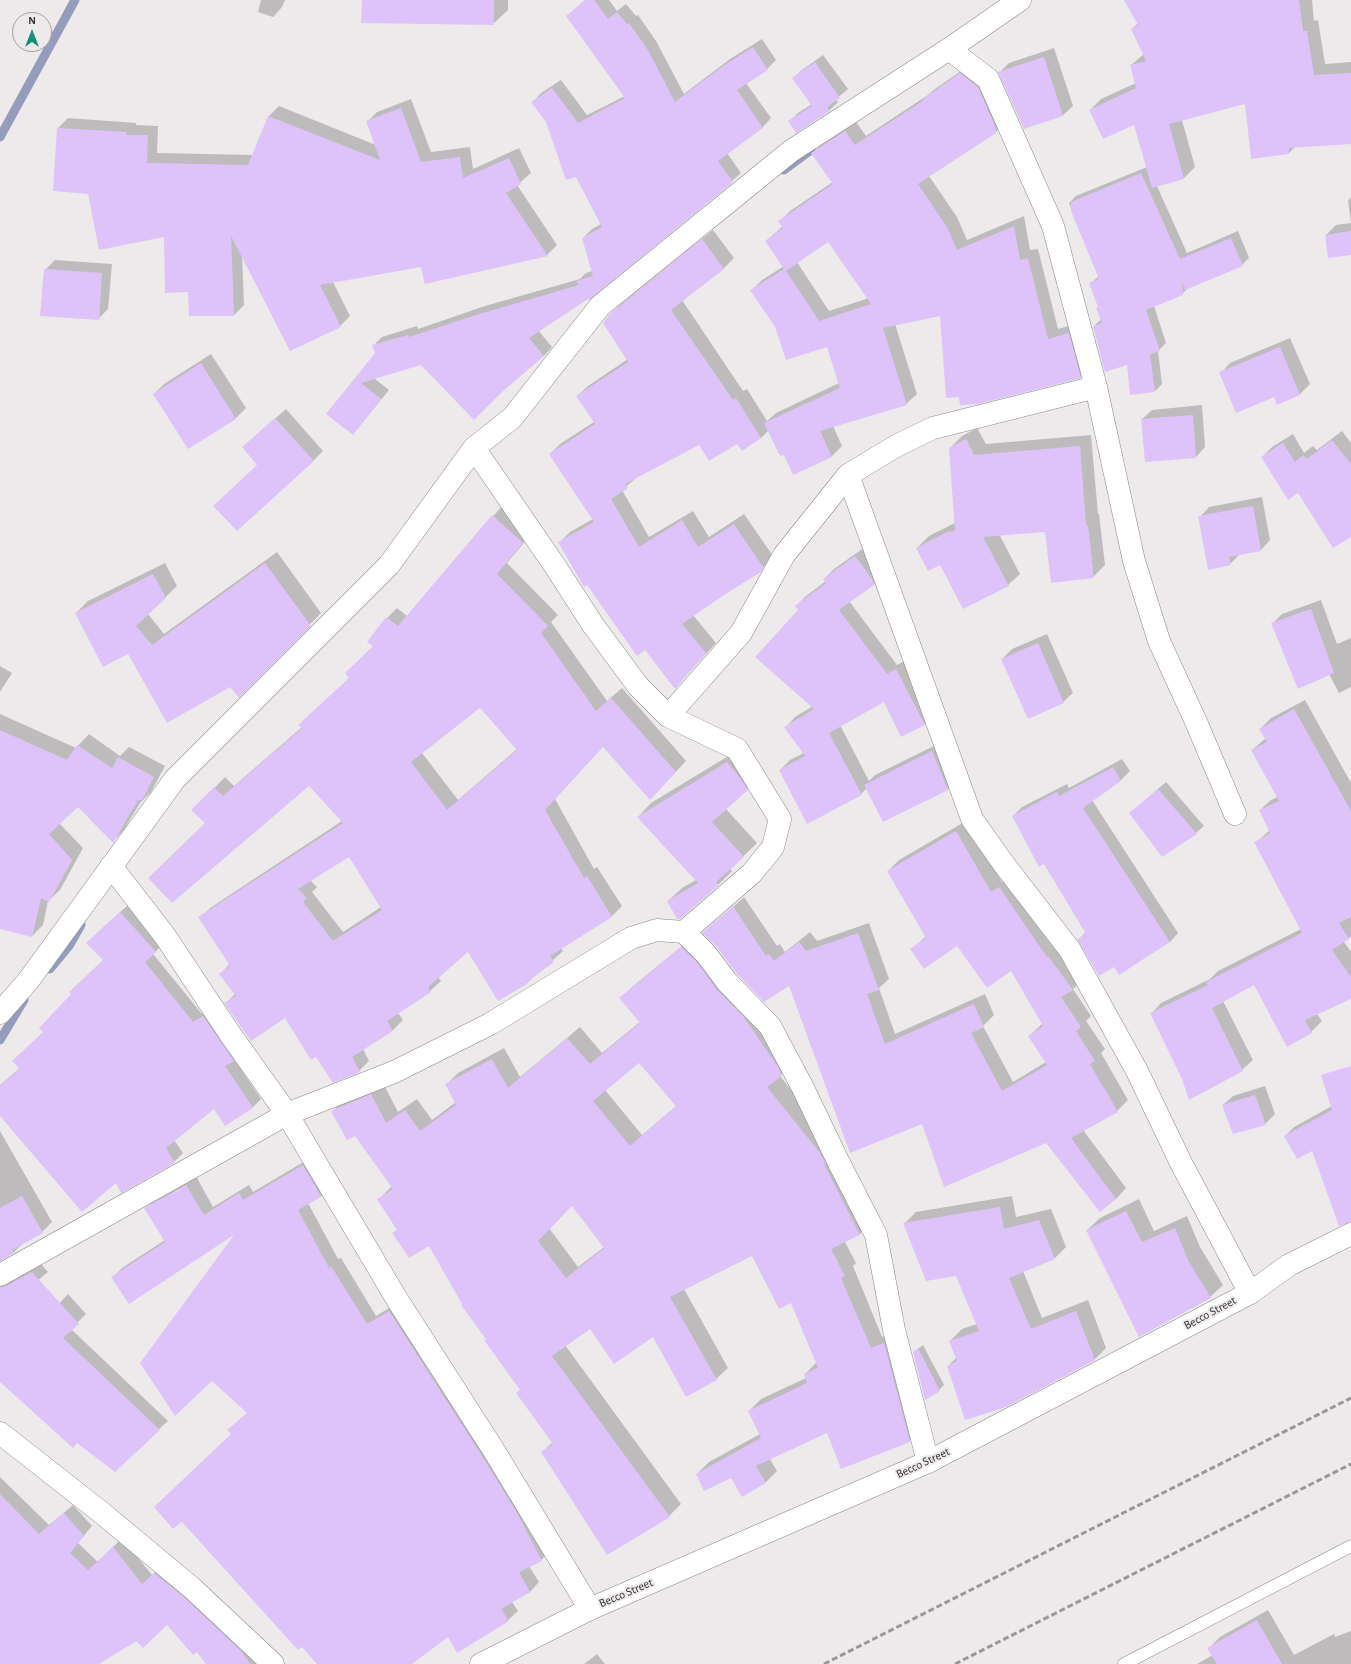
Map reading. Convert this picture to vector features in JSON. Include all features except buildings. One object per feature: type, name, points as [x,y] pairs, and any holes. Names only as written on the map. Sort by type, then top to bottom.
[{"type":"street","points":[[0,1012],[28,981],[175,779],[389,565],[474,448],[512,418],[600,306],[791,151],[949,49],[1020,0]]},
{"type":"street","points":[[949,49],[988,79],[1053,226],[1096,387],[1134,561],[1159,641],[1198,724],[1235,814]]},
{"type":"street","points":[[668,716],[741,633],[784,555],[848,475],[896,446],[933,428],[1096,387]]},
{"type":"street","points":[[474,448],[555,566],[592,625],[638,686],[668,716],[737,750],[780,819],[773,847],[752,873],[684,932]]},
{"type":"street","points":[[848,475],[972,819],[1003,863],[1070,950],[1137,1071],[1181,1163],[1250,1293]]},
{"type":"street","points":[[111,866],[165,936],[230,1034],[287,1114],[398,1301],[493,1449],[590,1609]]},
{"type":"street","points":[[0,1275],[287,1114],[394,1072],[490,1024],[631,938],[657,930],[684,932],[706,954],[727,982],[770,1026],[802,1086],[838,1162],[876,1234],[894,1330],[928,1462]]},
{"type":"street","name":"Becco Street","points":[[481,1664],[590,1609],[928,1462],[1250,1293],[1289,1265],[1351,1234]]},
{"type":"street","points":[[0,1432],[192,1588],[273,1664]]},
{"type":"lane","points":[[1124,1664],[1351,1546]]},
{"type":"waterway","points":[[0,137],[75,0]]},
{"type":"waterway","points":[[784,170],[811,150]]},
{"type":"waterway","points":[[50,969],[69,946],[81,925]]},
{"type":"waterway","points":[[0,1040],[24,1000]]},
{"type":"railway","points":[[824,1664],[1351,1398]]},
{"type":"railway","points":[[955,1664],[1351,1464]]}]
